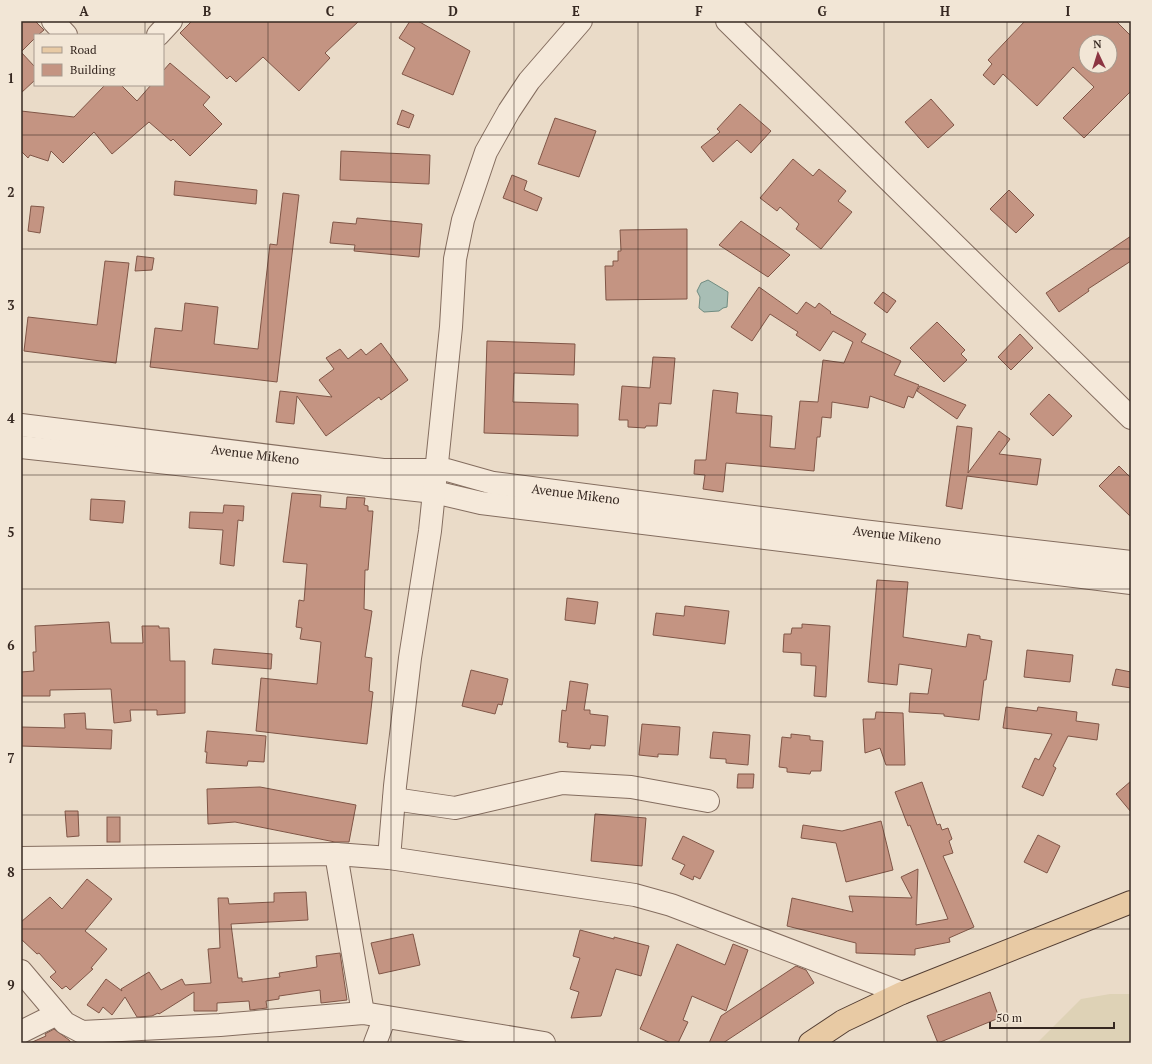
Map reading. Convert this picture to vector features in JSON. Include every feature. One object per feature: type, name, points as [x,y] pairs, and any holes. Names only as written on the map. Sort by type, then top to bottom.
[{"type":"main road","points":[[810,1043],[843,1021],[902,993],[1131,902]]},
{"type":"street","points":[[53,21],[65,34]]},
{"type":"street","points":[[159,34],[171,21]]},
{"type":"street","points":[[389,858],[410,658],[430,531],[435,470],[438,461],[450,335],[455,259],[462,220],[486,152],[509,111],[529,81],[581,21]]},
{"type":"street","points":[[727,21],[1131,418]]},
{"type":"street","name":"Avenue Mikeno","points":[[21,425],[383,470],[447,470],[501,484],[862,531],[1131,562]]},
{"type":"street","name":"Avenue Mikeno","points":[[21,447],[434,492],[481,503],[1131,583]]},
{"type":"street","points":[[394,799],[455,808],[562,783],[632,788],[708,801]]},
{"type":"street","points":[[336,854],[363,1013]]},
{"type":"street","points":[[21,858],[336,854],[389,858],[635,894],[671,905],[902,993]]},
{"type":"street","points":[[21,971],[65,1023],[89,1038],[222,1034],[363,1013],[544,1043]]},
{"type":"street","points":[[21,1032],[57,1014]]},
{"type":"street","points":[[375,1043],[385,1017]]},
{"type":"shaded area","points":[[708,280],[728,292],[727,307],[719,311],[704,312],[699,308],[700,297],[697,291],[701,283]]},
{"type":"shaded area","points":[[1110,994],[1131,994],[1131,1043],[1038,1042],[1081,999]]},
{"type":"building","points":[[21,21],[35,21],[44,30],[39,34],[34,34],[34,39],[21,52]]},
{"type":"building","points":[[192,21],[359,21],[325,53],[330,58],[299,91],[263,57],[236,82],[230,76],[227,79],[180,33]]},
{"type":"building","points":[[410,21],[418,21],[470,51],[453,95],[402,74],[415,48],[399,38]]},
{"type":"building","points":[[1025,21],[1116,21],[1131,36],[1131,91],[1084,138],[1063,118],[1094,87],[1080,74],[1118,74],[1118,34],[1078,34],[1078,72],[1073,67],[1037,106],[1003,74],[994,85],[983,75],[992,64],[988,60]]},
{"type":"building","points":[[21,52],[34,66],[34,81],[21,93]]},
{"type":"building","points":[[170,63],[210,97],[203,105],[222,124],[190,156],[173,139],[171,141],[149,122],[112,154],[94,132],[63,163],[51,151],[48,161],[30,155],[28,158],[21,151],[21,111],[74,117],[104,86],[122,86],[137,101],[150,86],[164,86],[164,70]]},
{"type":"building","points":[[931,99],[954,125],[928,148],[905,122]]},
{"type":"building","points":[[740,104],[771,131],[751,153],[737,140],[713,162],[701,147],[720,132],[717,129]]},
{"type":"building","points":[[402,110],[414,115],[409,128],[397,124]]},
{"type":"building","points":[[555,118],[596,131],[579,177],[538,164]]},
{"type":"building","points":[[341,151],[430,155],[429,184],[340,180]]},
{"type":"building","points":[[793,159],[813,176],[819,169],[846,191],[838,201],[852,212],[821,249],[796,229],[799,224],[780,207],[777,211],[760,198]]},
{"type":"building","points":[[512,175],[527,181],[524,190],[542,198],[537,211],[503,198]]},
{"type":"building","points":[[175,181],[257,190],[256,204],[174,195]]},
{"type":"building","points":[[1009,190],[1034,215],[1016,233],[990,209]]},
{"type":"building","points":[[283,193],[299,195],[277,382],[150,367],[155,328],[182,331],[185,303],[218,307],[214,344],[258,349],[270,244],[277,245]]},
{"type":"building","points":[[31,206],[44,207],[40,233],[28,231]]},
{"type":"building","points":[[357,218],[422,224],[419,257],[354,251],[355,245],[330,243],[333,222],[356,224]]},
{"type":"building","points":[[741,221],[790,255],[768,277],[719,245]]},
{"type":"building","points":[[687,229],[687,299],[606,300],[605,266],[613,266],[613,261],[618,261],[618,251],[621,251],[620,230]]},
{"type":"building","points":[[1131,236],[1131,261],[1088,289],[1089,291],[1059,312],[1046,293]]},
{"type":"building","points":[[137,256],[154,258],[152,270],[135,271]]},
{"type":"building","points":[[105,261],[129,263],[116,363],[24,351],[28,317],[97,325]]},
{"type":"building","points":[[759,287],[797,314],[806,302],[815,308],[819,303],[831,312],[830,313],[866,334],[861,342],[901,361],[894,375],[919,385],[913,398],[908,396],[904,408],[870,396],[868,408],[832,402],[831,418],[822,417],[820,437],[817,437],[814,471],[726,463],[723,492],[703,489],[705,475],[694,474],[695,460],[706,460],[713,390],[738,393],[736,413],[772,416],[770,447],[795,449],[800,401],[818,402],[823,360],[844,363],[853,342],[833,331],[820,351],[796,335],[798,332],[770,314],[752,341],[731,327]]},
{"type":"building","points":[[883,292],[896,301],[887,313],[874,303]]},
{"type":"building","points":[[937,322],[965,350],[961,354],[967,360],[944,382],[910,348]]},
{"type":"building","points":[[1020,334],[1033,348],[1011,370],[998,357]]},
{"type":"building","points":[[487,341],[575,344],[574,375],[514,373],[513,402],[578,404],[578,436],[484,433]]},
{"type":"building","points":[[381,343],[408,380],[381,400],[379,397],[326,436],[297,396],[294,424],[276,422],[280,391],[332,397],[319,380],[334,369],[326,358],[340,349],[348,359],[361,349],[366,355]]},
{"type":"building","points":[[653,357],[675,358],[671,404],[659,403],[657,426],[646,426],[645,428],[628,427],[628,420],[619,420],[622,386],[650,388]]},
{"type":"building","points":[[920,386],[966,405],[957,419],[917,391]]},
{"type":"building","points":[[1049,394],[1072,416],[1053,436],[1030,414]]},
{"type":"building","points":[[957,426],[972,428],[968,473],[999,431],[1010,439],[999,454],[1041,459],[1037,485],[967,476],[962,509],[946,506]]},
{"type":"building","points":[[1119,466],[1131,478],[1131,517],[1099,486]]},
{"type":"building","points":[[292,493],[321,495],[320,507],[346,509],[347,497],[365,498],[364,505],[368,506],[368,511],[373,511],[368,570],[365,570],[364,609],[372,611],[365,657],[372,658],[369,691],[373,692],[367,744],[256,731],[261,678],[317,684],[321,642],[300,639],[302,628],[296,627],[299,600],[304,601],[307,564],[283,562]]},
{"type":"building","points":[[91,499],[125,501],[123,523],[90,520]]},
{"type":"building","points":[[224,505],[244,506],[243,521],[238,520],[234,566],[220,564],[223,530],[189,528],[190,512],[223,513]]},
{"type":"building","points":[[877,580],[908,582],[903,637],[966,647],[968,634],[980,636],[980,639],[992,641],[986,680],[984,680],[979,720],[944,716],[944,714],[909,712],[910,693],[928,694],[932,669],[899,664],[897,685],[868,682]]},
{"type":"building","points":[[567,598],[598,602],[595,624],[565,620]]},
{"type":"building","points":[[685,606],[729,611],[725,644],[653,635],[656,613],[684,616]]},
{"type":"building","points":[[109,622],[111,643],[143,643],[142,626],[159,626],[159,628],[169,628],[170,661],[185,661],[185,713],[157,715],[157,710],[130,710],[131,721],[114,723],[111,689],[50,690],[50,696],[21,696],[21,672],[34,671],[33,652],[36,652],[35,626]]},
{"type":"building","points":[[802,624],[830,626],[826,697],[814,696],[816,666],[801,665],[801,653],[783,652],[784,634],[791,634],[792,628],[802,628]]},
{"type":"building","points":[[214,649],[272,654],[271,669],[212,664]]},
{"type":"building","points":[[1027,650],[1073,655],[1070,682],[1024,677]]},
{"type":"building","points":[[1116,669],[1131,672],[1131,688],[1112,685]]},
{"type":"building","points":[[471,670],[508,679],[502,705],[498,704],[495,714],[462,706]]},
{"type":"building","points":[[570,681],[588,684],[584,710],[590,710],[590,714],[608,716],[605,746],[591,745],[590,749],[567,747],[568,743],[559,742],[562,710],[566,711]]},
{"type":"building","points":[[1006,707],[1037,711],[1038,707],[1077,712],[1076,721],[1099,724],[1097,740],[1068,736],[1053,766],[1056,768],[1043,796],[1022,787],[1035,758],[1039,760],[1052,734],[1003,728]]},
{"type":"building","points":[[876,712],[903,713],[905,765],[886,765],[880,748],[865,753],[863,719],[875,719]]},
{"type":"building","points":[[85,713],[86,729],[112,730],[111,749],[21,746],[21,727],[65,728],[64,714]]},
{"type":"building","points":[[642,724],[680,727],[678,755],[658,754],[658,757],[639,755]]},
{"type":"building","points":[[207,731],[266,736],[264,762],[248,761],[247,766],[206,763],[207,752],[205,752]]},
{"type":"building","points":[[713,732],[750,735],[748,765],[726,763],[726,759],[710,758]]},
{"type":"building","points":[[791,734],[810,736],[810,740],[823,741],[821,771],[811,771],[810,774],[787,772],[787,768],[779,767],[782,737],[791,738]]},
{"type":"building","points":[[738,774],[754,774],[753,788],[737,788]]},
{"type":"building","points":[[1131,781],[1131,812],[1116,794]]},
{"type":"building","points":[[922,782],[937,825],[940,824],[942,830],[948,828],[952,839],[949,841],[953,853],[943,856],[974,927],[949,938],[950,942],[915,949],[915,955],[856,953],[856,943],[787,926],[792,898],[853,912],[849,896],[912,898],[901,877],[918,869],[916,925],[948,919],[895,792]]},
{"type":"building","points":[[260,787],[356,805],[349,842],[335,842],[235,822],[208,824],[207,789]]},
{"type":"building","points":[[65,811],[78,811],[79,836],[67,837]]},
{"type":"building","points":[[595,814],[646,818],[642,866],[591,861]]},
{"type":"building","points":[[107,817],[120,817],[120,842],[107,842]]},
{"type":"building","points":[[881,821],[893,870],[846,882],[836,843],[801,838],[803,825],[842,831]]},
{"type":"building","points":[[1038,835],[1060,846],[1047,873],[1024,862]]},
{"type":"building","points":[[683,836],[714,851],[700,879],[694,876],[693,880],[680,874],[685,865],[672,859]]},
{"type":"building","points":[[87,879],[112,899],[85,931],[107,949],[91,968],[93,969],[70,990],[66,986],[62,989],[50,977],[56,972],[39,953],[37,954],[21,939],[21,922],[50,897],[62,909]]},
{"type":"building","points":[[306,892],[308,920],[231,924],[238,978],[242,978],[242,982],[280,977],[279,973],[317,967],[316,956],[340,953],[347,1000],[321,1003],[320,990],[279,996],[279,999],[266,1001],[267,1008],[250,1010],[249,1001],[217,1003],[217,1011],[194,1011],[194,992],[159,1014],[137,1017],[125,997],[112,1015],[103,1007],[99,1013],[87,1005],[106,979],[122,991],[121,989],[149,972],[161,990],[182,979],[185,985],[211,983],[208,949],[220,948],[218,898],[228,898],[229,904],[274,902],[274,893]]},
{"type":"building","points":[[580,930],[649,946],[641,976],[616,969],[601,1016],[571,1018],[579,992],[570,989],[580,958],[573,956]]},
{"type":"building","points":[[413,934],[420,965],[379,974],[371,943]]},
{"type":"building","points":[[677,944],[725,965],[733,944],[748,950],[726,1011],[692,996],[683,1020],[688,1022],[678,1043],[671,1043],[640,1029]]},
{"type":"building","points":[[796,966],[806,970],[814,983],[723,1043],[709,1043],[721,1016]]},
{"type":"building","points":[[990,992],[999,1018],[938,1043],[927,1016]]},
{"type":"building","points":[[54,1029],[71,1043],[30,1043],[46,1036],[45,1034]]}]
